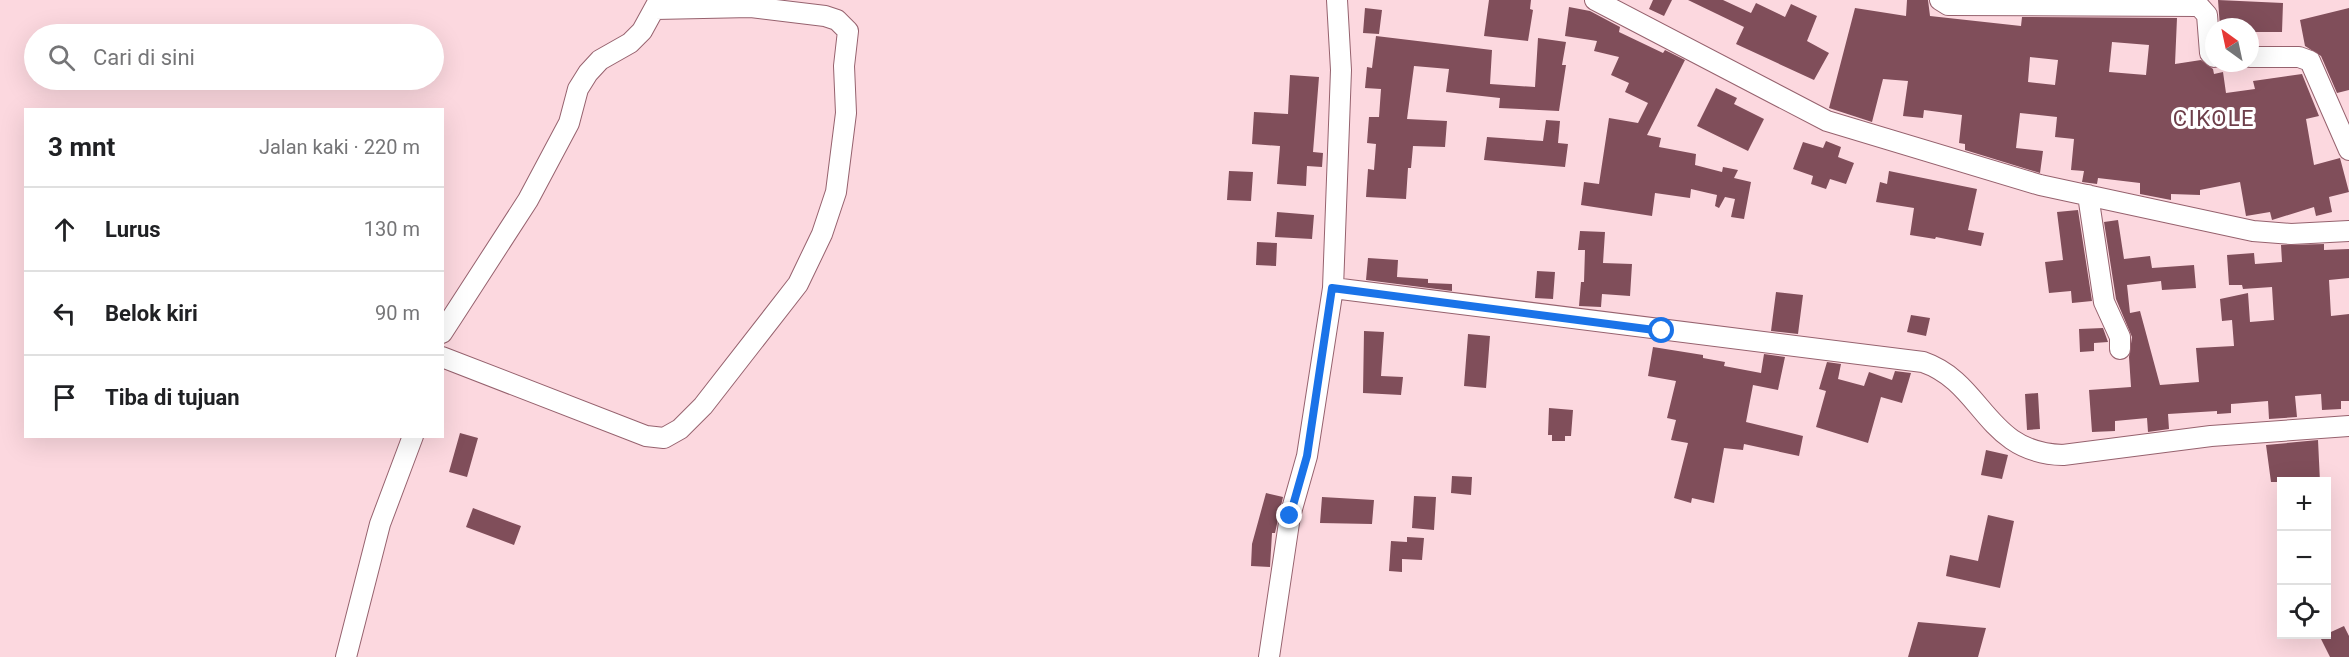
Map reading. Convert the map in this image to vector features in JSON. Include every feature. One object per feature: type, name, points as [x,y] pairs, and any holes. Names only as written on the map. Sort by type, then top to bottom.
[{"type":"street","points":[[1269,657],[1290,516],[1307,456],[1332,288],[1341,80],[1337,0]]},
{"type":"street","points":[[1595,0],[1827,121],[2040,185],[2253,231],[2291,234],[2349,231]]},
{"type":"street","points":[[1940,0],[1948,5],[2199,6],[2207,18]]},
{"type":"street","points":[[444,330],[528,200],[569,123],[578,89],[588,73],[600,60],[630,43],[642,31],[657,4],[751,7],[825,16],[837,20],[848,31],[844,66],[846,113],[836,192],[822,234],[798,284],[703,406],[680,429],[664,438],[646,436],[444,358]]},
{"type":"street","points":[[2259,57],[2299,57],[2310,61],[2349,150]]},
{"type":"street","points":[[2088,195],[2104,303],[2120,337],[2120,350]]},
{"type":"street","points":[[1332,288],[1923,362],[1939,368],[1955,379],[1993,423],[2012,440],[2029,451],[2043,454],[2063,455],[2211,436],[2349,426]]},
{"type":"street","points":[[346,657],[380,524],[412,438]]},
{"type":"building","points":[[1489,0],[1531,0],[1530,9],[1533,10],[1528,41],[1484,36]]},
{"type":"building","points":[[1653,0],[1672,0],[1664,16],[1649,9]]},
{"type":"building","points":[[1688,0],[1723,0],[1751,13],[1756,3],[1785,17],[1791,4],[1817,16],[1807,41],[1829,53],[1814,80],[1736,44],[1744,27]]},
{"type":"building","points":[[1907,0],[1928,0],[1930,16],[2021,26],[2022,17],[2177,18],[2175,64],[2201,60],[2205,63],[2205,72],[2214,72],[2214,74],[2223,72],[2226,93],[2255,89],[2253,81],[2302,74],[2319,116],[2306,119],[2314,165],[2340,158],[2349,192],[2329,197],[2332,212],[2316,216],[2314,207],[2272,220],[2270,212],[2246,216],[2240,182],[2200,190],[2200,195],[2171,194],[2171,200],[2140,194],[2140,183],[2098,178],[2097,184],[2082,182],[2084,171],[2071,170],[2074,139],[2055,137],[2057,117],[2020,113],[2016,148],[2043,151],[2040,173],[1965,150],[1965,144],[1959,143],[1962,115],[1924,110],[1923,118],[1903,116],[1908,81],[1883,79],[1872,122],[1829,108],[1855,8],[1906,16]],"holes":[[[2112,42],[2149,45],[2146,75],[2109,72]],[[2030,57],[2058,60],[2055,85],[2028,82]]]},
{"type":"building","points":[[2218,0],[2283,3],[2282,32],[2259,32],[2259,18],[2219,18]]},
{"type":"building","points":[[1569,7],[1590,11],[1620,27],[1619,32],[1663,53],[1665,50],[1685,60],[1647,135],[1661,138],[1659,147],[1696,154],[1695,165],[1722,172],[1723,167],[1738,170],[1734,178],[1751,182],[1744,219],[1731,217],[1735,199],[1725,197],[1719,208],[1715,206],[1717,195],[1691,189],[1690,198],[1655,193],[1652,216],[1581,205],[1584,182],[1599,184],[1609,118],[1638,123],[1648,103],[1625,92],[1629,83],[1611,75],[1619,57],[1594,51],[1597,41],[1565,36]]},
{"type":"building","points":[[1365,8],[1382,10],[1379,34],[1363,33]]},
{"type":"building","points":[[2349,8],[2349,90],[2337,93],[2321,56],[2305,46],[2300,20]]},
{"type":"building","points":[[1376,36],[1492,50],[1490,84],[1535,87],[1538,38],[1566,42],[1562,65],[1566,65],[1559,111],[1499,108],[1500,98],[1446,92],[1449,69],[1414,66],[1407,119],[1447,121],[1445,147],[1413,146],[1411,168],[1408,168],[1406,199],[1366,197],[1368,169],[1374,170],[1376,144],[1367,143],[1369,117],[1379,117],[1381,89],[1365,88],[1367,67],[1372,68]]},
{"type":"building","points":[[1290,75],[1319,77],[1313,152],[1323,153],[1322,167],[1307,166],[1306,186],[1277,184],[1280,146],[1252,144],[1254,112],[1288,114]]},
{"type":"building","points":[[1716,88],[1737,98],[1734,104],[1764,119],[1748,151],[1697,126]]},
{"type":"building","points":[[1546,120],[1560,121],[1558,143],[1568,144],[1565,167],[1484,160],[1487,137],[1543,141]]},
{"type":"building","points":[[1826,141],[1841,147],[1838,157],[1854,163],[1846,184],[1830,179],[1826,189],[1811,184],[1813,176],[1793,169],[1803,142],[1823,148]]},
{"type":"building","points":[[1229,171],[1253,172],[1251,201],[1227,200]]},
{"type":"building","points":[[1889,171],[1977,189],[1968,230],[1984,233],[1981,246],[1936,237],[1935,239],[1910,235],[1914,208],[1876,202],[1880,182],[1887,184]]},
{"type":"building","points":[[2078,210],[2092,301],[2072,303],[2071,291],[2049,293],[2045,262],[2063,260],[2057,212]]},
{"type":"building","points":[[1277,212],[1314,215],[1312,239],[1275,237]]},
{"type":"building","points":[[2118,220],[2124,259],[2150,256],[2152,268],[2194,265],[2196,288],[2162,290],[2161,281],[2127,285],[2130,313],[2140,311],[2160,385],[2199,382],[2196,348],[2234,346],[2232,320],[2222,321],[2220,299],[2248,293],[2250,322],[2274,320],[2272,287],[2243,289],[2242,285],[2229,285],[2227,255],[2254,253],[2255,264],[2282,262],[2281,245],[2324,244],[2324,250],[2349,249],[2349,278],[2329,280],[2331,316],[2349,314],[2349,401],[2341,401],[2341,409],[2322,410],[2321,394],[2295,396],[2297,417],[2269,419],[2268,401],[2231,404],[2231,413],[2217,414],[2217,411],[2168,414],[2169,429],[2148,432],[2147,418],[2115,421],[2115,431],[2092,432],[2089,390],[2131,387],[2129,357],[2132,337],[2116,299],[2104,222]]},
{"type":"building","points":[[1580,231],[1605,232],[1603,263],[1632,264],[1630,296],[1602,294],[1601,307],[1579,306],[1581,282],[1584,282],[1585,250],[1578,250]]},
{"type":"building","points":[[1257,242],[1277,243],[1276,266],[1256,265]]},
{"type":"building","points":[[1368,258],[1398,260],[1397,277],[1428,279],[1428,283],[1452,284],[1452,291],[1366,280]]},
{"type":"building","points":[[1537,271],[1555,272],[1553,299],[1535,298]]},
{"type":"building","points":[[1776,292],[1803,295],[1798,334],[1771,331]]},
{"type":"building","points":[[1911,315],[1930,318],[1926,336],[1907,332]]},
{"type":"building","points":[[2103,328],[2108,342],[2094,343],[2094,351],[2080,352],[2079,329]]},
{"type":"building","points":[[1364,331],[1384,332],[1381,376],[1403,377],[1401,395],[1363,393]]},
{"type":"building","points":[[1468,334],[1490,336],[1486,388],[1464,386]]},
{"type":"building","points":[[1653,347],[1703,355],[1703,358],[1725,362],[1724,366],[1761,373],[1764,354],[1785,357],[1778,390],[1753,385],[1746,422],[1803,436],[1799,456],[1744,444],[1743,450],[1724,448],[1714,503],[1692,498],[1691,503],[1674,498],[1688,443],[1671,440],[1676,420],[1667,418],[1676,381],[1648,376]]},
{"type":"building","points":[[1827,362],[1841,364],[1838,379],[1864,386],[1869,372],[1892,380],[1895,371],[1911,373],[1902,403],[1881,397],[1868,443],[1816,427],[1826,391],[1819,389]]},
{"type":"building","points":[[2038,393],[2040,429],[2027,430],[2025,394]]},
{"type":"building","points":[[1549,408],[1573,410],[1571,436],[1565,436],[1565,441],[1552,441],[1552,435],[1548,435]]},
{"type":"building","points":[[460,433],[478,438],[467,477],[449,472]]},
{"type":"building","points":[[2318,440],[2320,477],[2277,477],[2277,482],[2271,482],[2266,445]]},
{"type":"building","points":[[1986,450],[2008,455],[2002,479],[1981,475]]},
{"type":"building","points":[[1452,476],[1472,477],[1471,495],[1451,493]]},
{"type":"building","points":[[1266,493],[1283,497],[1275,533],[1272,533],[1270,567],[1251,566],[1252,544]]},
{"type":"building","points":[[1414,496],[1436,497],[1434,530],[1412,528]]},
{"type":"building","points":[[1322,497],[1374,500],[1372,524],[1320,523]]},
{"type":"building","points":[[473,508],[521,526],[514,545],[466,527]]},
{"type":"building","points":[[1988,515],[2014,521],[2000,588],[1946,576],[1950,555],[1978,561]]},
{"type":"building","points":[[1407,537],[1424,538],[1422,560],[1402,559],[1402,572],[1389,571],[1391,541],[1407,542]]},
{"type":"building","points":[[1918,622],[1986,628],[1978,657],[1908,657]]},
{"type":"building","points":[[2344,626],[2349,636],[2349,657],[2330,657],[2321,639],[2331,639],[2331,632]]},
{"type":"district","name":"CIKOLE","points":[[2214,118]]},
{"type":"route","points":[[1290,516],[1307,456],[1332,288],[1662,331]]}]
